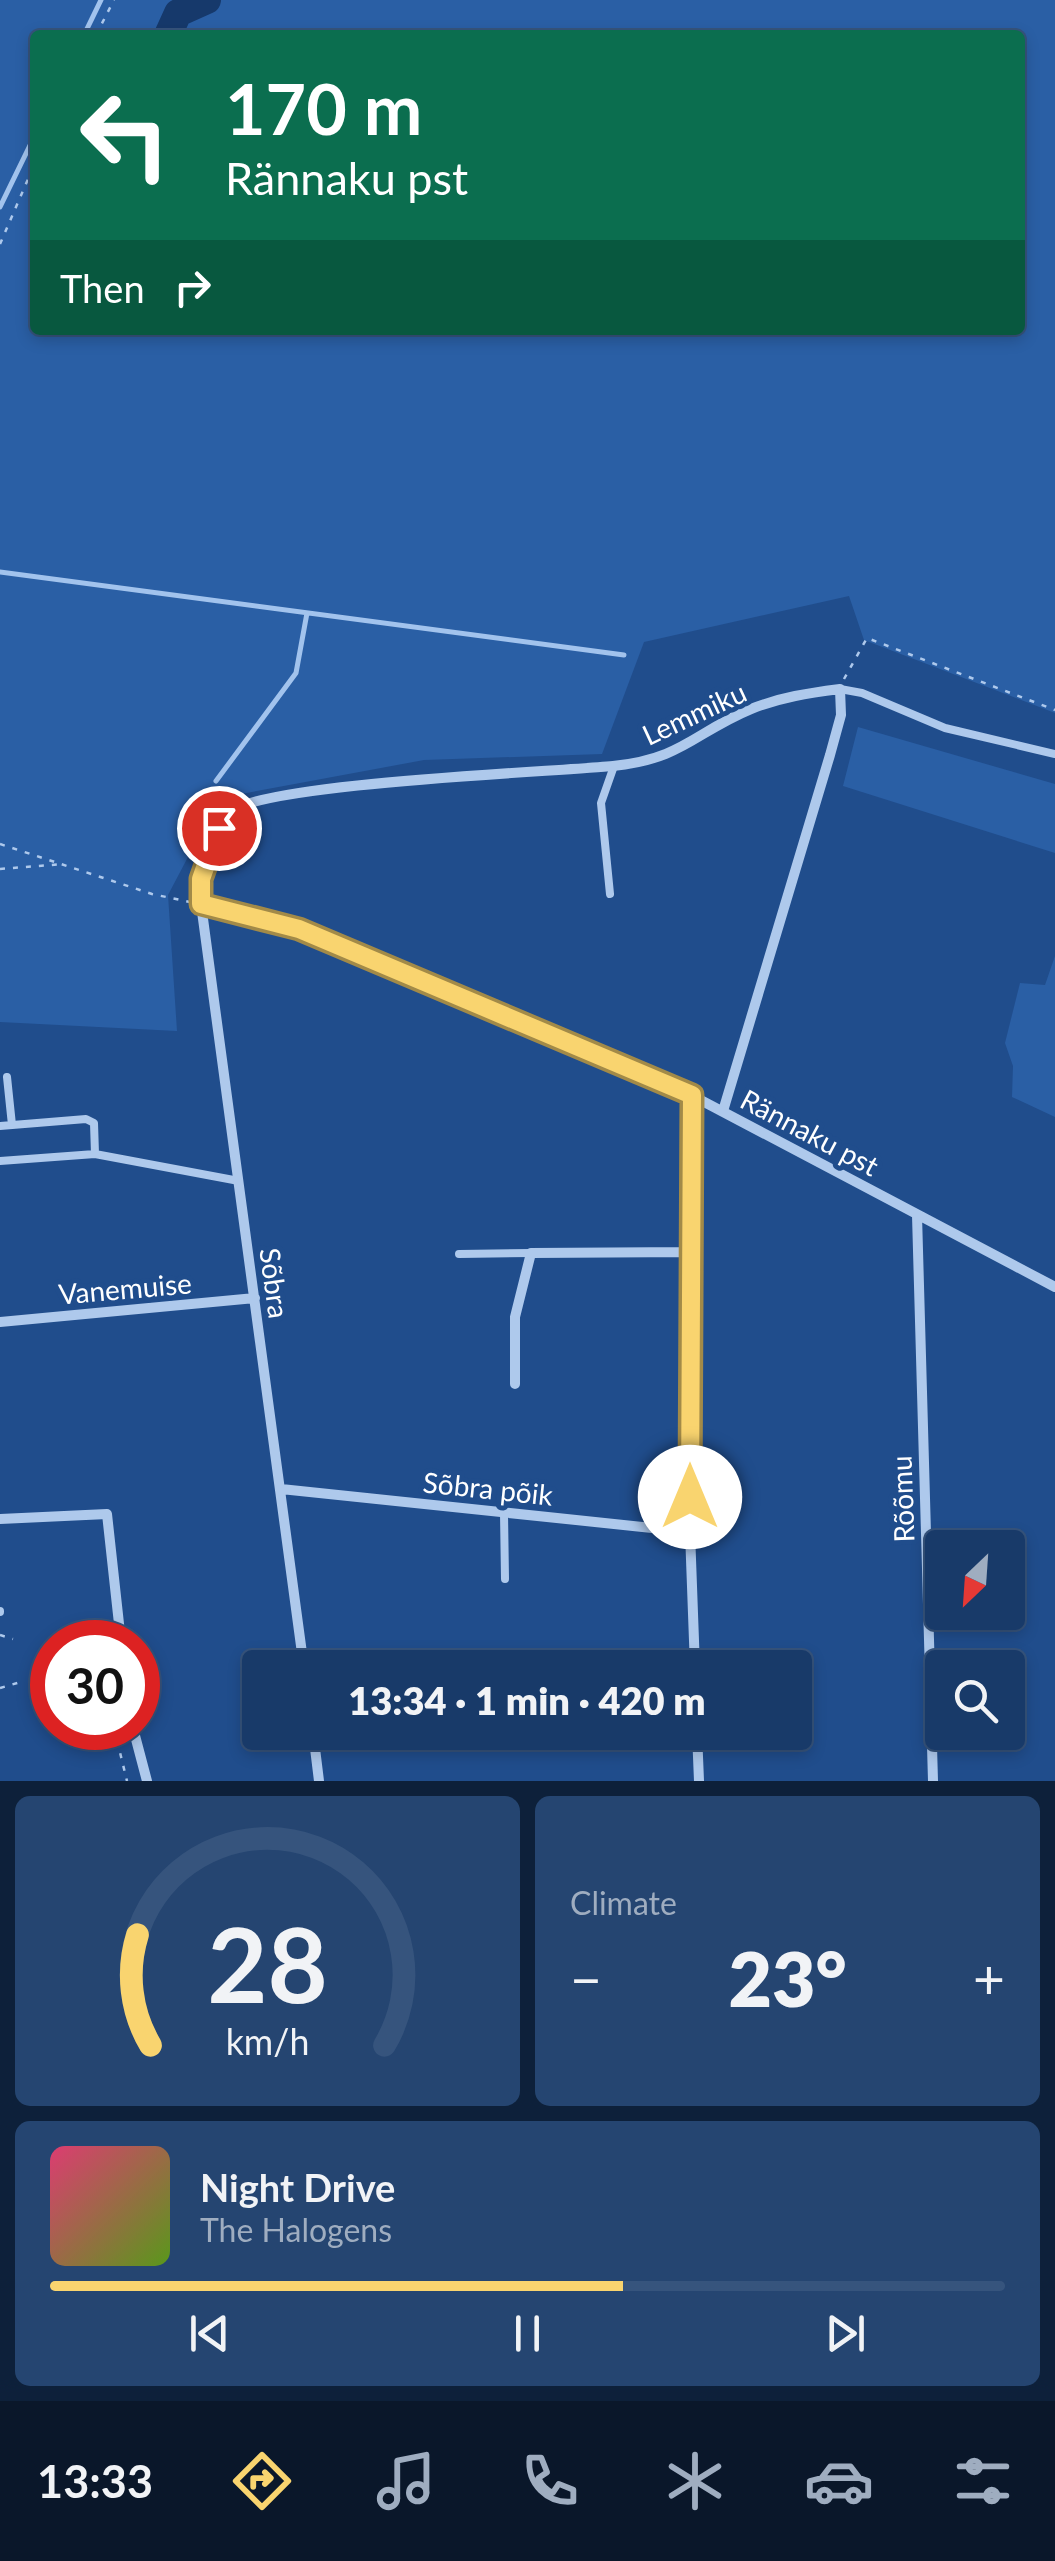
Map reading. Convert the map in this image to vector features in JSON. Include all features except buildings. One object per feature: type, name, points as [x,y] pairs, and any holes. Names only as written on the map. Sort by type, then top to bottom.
[{"type":"street","name":"Lemmiku","points":[[201,904],[201,879],[219,828],[231,811],[258,801],[415,780],[658,760],[748,710],[778,700],[840,690]]},
{"type":"street","points":[[723,1110],[830,756],[841,715],[840,690]]},
{"type":"street","name":"Rännaku pst","points":[[201,904],[299,929],[692,1095],[1055,1287]]},
{"type":"street","name":"Sõbra","points":[[201,904],[302,1650]]},
{"type":"street","points":[[692,1095],[690,1532],[694,1650]]},
{"type":"street","name":"Rõõmu","points":[[917,1215],[932,1781]]},
{"type":"street","points":[[515,1384],[515,1317],[532,1253],[691,1252]]},
{"type":"street","name":"Vanemuise","points":[[0,1322],[255,1298]]},
{"type":"street","name":"Sõbra põik","points":[[281,1489],[690,1532]]},
{"type":"street","points":[[0,1519],[70,1512],[107,1514],[119,1620]]},
{"type":"street","points":[[138,1750],[146,1781]]},
{"type":"street","points":[[315,1750],[319,1781]]},
{"type":"street","points":[[698,1750],[699,1781]]},
{"type":"lane","points":[[840,690],[862,693],[945,728],[1055,754]]},
{"type":"lane","points":[[610,894],[600,802],[614,766]]},
{"type":"lane","points":[[7,1077],[12,1125]]},
{"type":"lane","points":[[0,1126],[91,1120],[94,1154]]},
{"type":"lane","points":[[0,1160],[94,1154],[238,1181]]},
{"type":"lane","points":[[459,1254],[532,1253]]},
{"type":"lane","points":[[88,1314],[89,1328]]},
{"type":"lane","points":[[504,1512],[505,1579]]},
{"type":"path","points":[[99,30],[114,0]]},
{"type":"path","points":[[0,244],[30,175]]},
{"type":"path","points":[[840,690],[850,661],[867,638],[1055,710]]},
{"type":"path","points":[[0,844],[152,894],[201,904]]},
{"type":"path","points":[[0,869],[64,864]]},
{"type":"path","points":[[0,1636],[13,1639]]},
{"type":"path","points":[[0,1688],[24,1681]]},
{"type":"path","points":[[119,1750],[127,1781]]},
{"type":"shaded area","points":[[0,0],[1055,0],[1055,713],[864,640],[849,596],[644,642],[602,754],[424,760],[219,798],[168,895],[177,1031],[0,1022]]},
{"type":"shaded area","points":[[858,727],[1055,784],[1055,853],[843,786]]},
{"type":"shaded area","points":[[1055,956],[1055,1117],[1012,1097],[1013,1066],[1005,1043],[1020,983],[1045,985]]},
{"type":"waterway","points":[[86,30],[101,0]]},
{"type":"waterway","points":[[170,30],[178,13],[207,0]]},
{"type":"waterway","points":[[0,207],[30,145]]},
{"type":"waterway","points":[[0,572],[624,655]]},
{"type":"waterway","points":[[216,781],[296,673],[307,613]]},
{"type":"route","points":[[219,828],[208,848],[201,879],[201,904],[299,929],[692,1095],[690,1497]]}]
